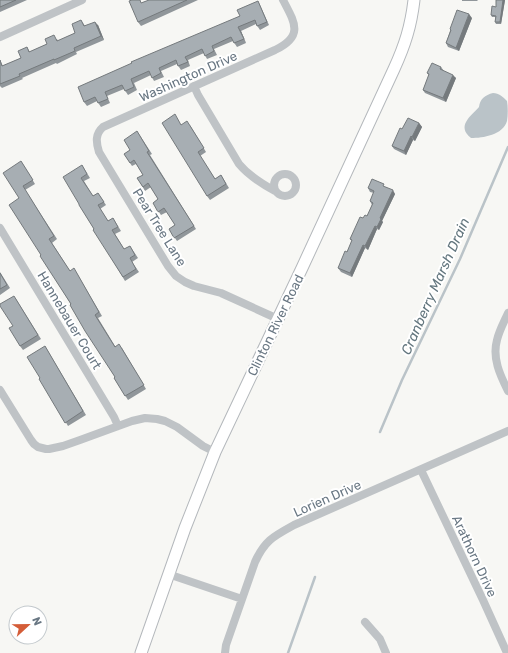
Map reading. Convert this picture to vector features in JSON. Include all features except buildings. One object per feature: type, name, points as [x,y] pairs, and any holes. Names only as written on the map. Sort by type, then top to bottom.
[{"type":"street","points":[[0,37],[82,0]]},
{"type":"street","name":"Washington Drive","points":[[97,135],[104,127],[283,46],[290,40],[294,30],[294,24],[283,0]]},
{"type":"street","name":"Clinton River Road","points":[[141,653],[196,497],[215,452],[404,46],[413,12],[414,0]]},
{"type":"street","points":[[194,86],[239,164],[246,172],[258,181],[275,191],[281,196],[292,193],[296,186],[295,179],[289,174],[282,174],[270,180],[258,181]]},
{"type":"street","name":"Pear Tree Lane","points":[[97,135],[97,146],[99,152],[168,266],[176,276],[194,286],[220,293],[278,319]]},
{"type":"street","points":[[275,191],[274,184],[276,177]]},
{"type":"street","name":"Hannebauer Court","points":[[0,228],[118,426]]},
{"type":"street","points":[[508,313],[497,340],[495,351],[498,369],[508,391]]},
{"type":"street","points":[[0,390],[31,440],[34,444],[42,448],[46,449],[63,446],[132,421],[145,418],[165,421],[203,446],[215,452]]},
{"type":"street","name":"Lorien Drive","points":[[225,653],[226,645],[255,562],[266,543],[276,535],[294,525],[508,431]]},
{"type":"street","name":"Arathorn Drive","points":[[421,470],[507,653]]},
{"type":"street","points":[[168,574],[242,599]]},
{"type":"street","points":[[365,622],[380,639],[386,653]]},
{"type":"shaded area","points":[[493,93],[499,94],[507,101],[508,116],[505,126],[497,133],[492,135],[471,138],[465,129],[466,121],[479,107],[483,98]]},
{"type":"waterway","name":"Cranberry Marsh Drain","points":[[380,432],[402,380],[460,259],[508,147]]},
{"type":"waterway","name":"Cranberry Marsh Drain","points":[[288,653],[315,577]]}]
